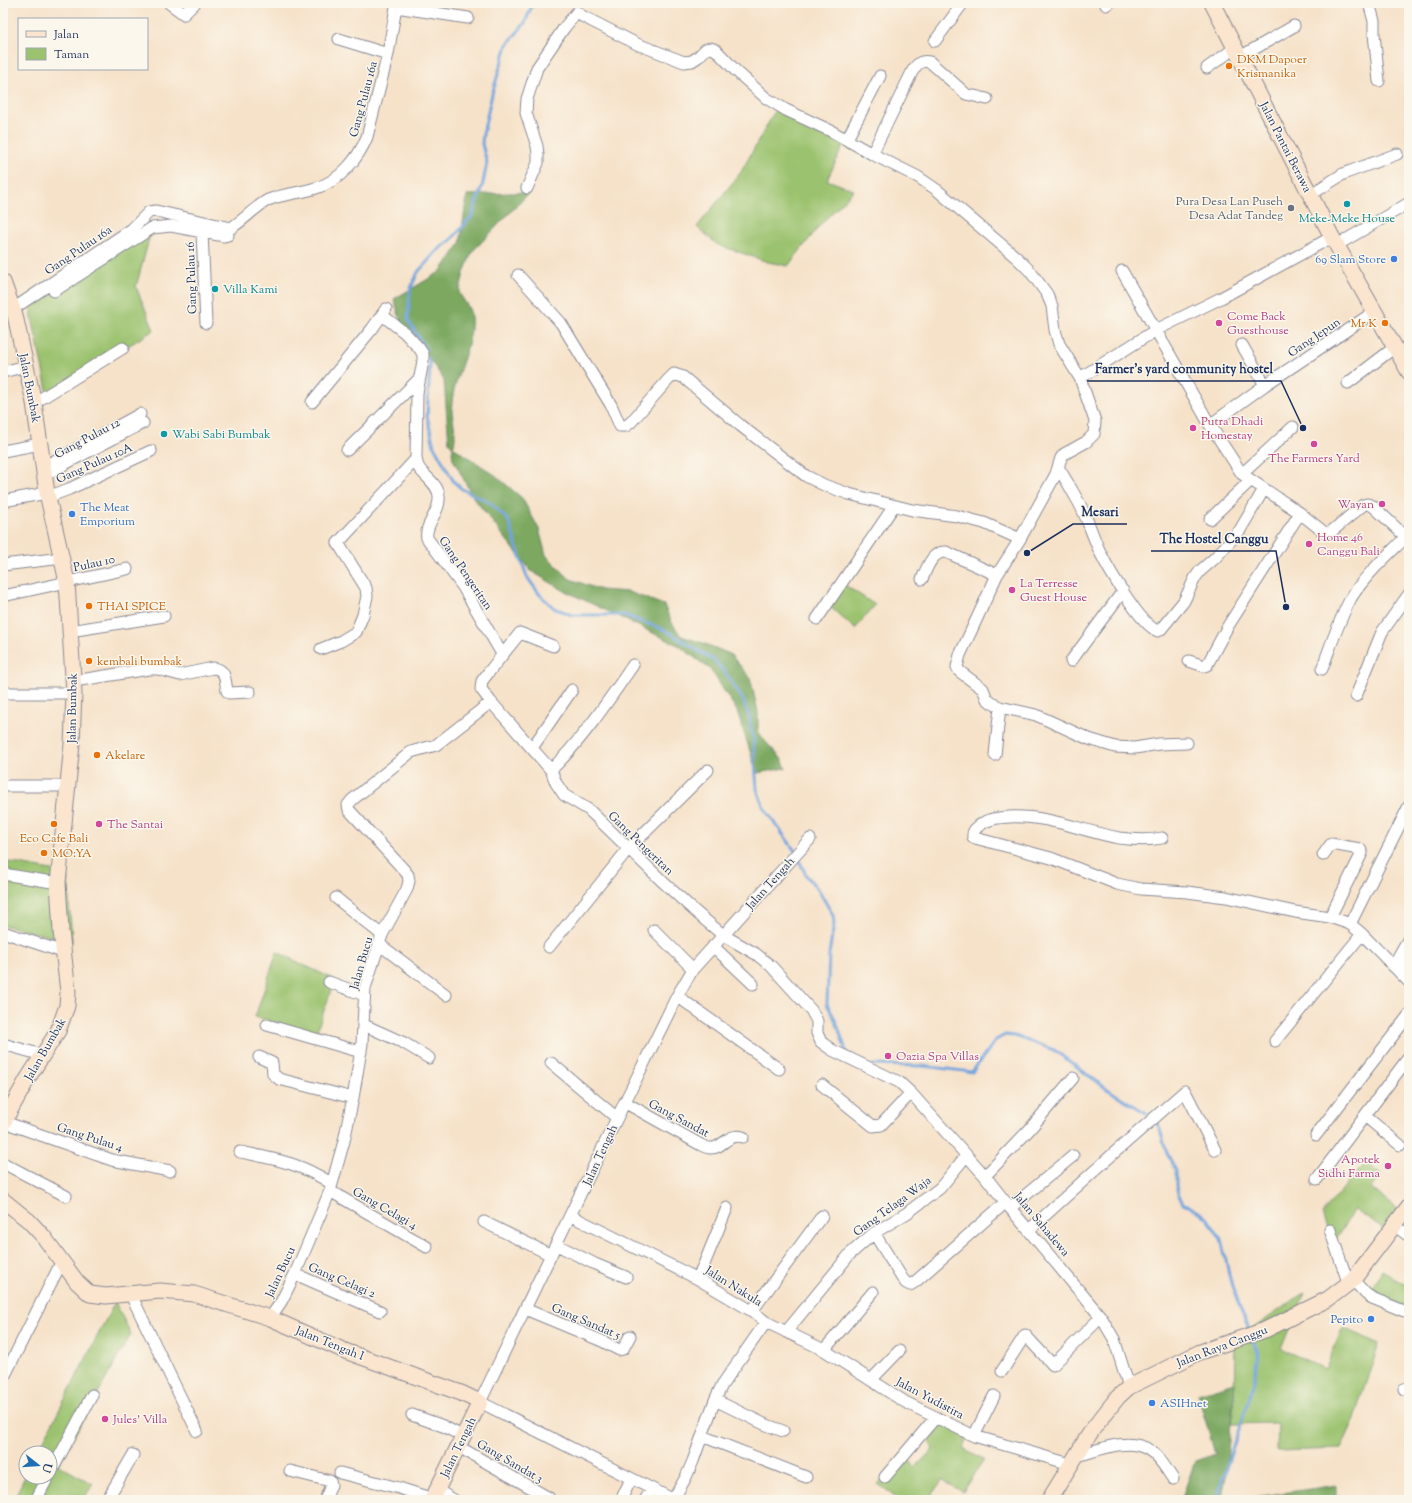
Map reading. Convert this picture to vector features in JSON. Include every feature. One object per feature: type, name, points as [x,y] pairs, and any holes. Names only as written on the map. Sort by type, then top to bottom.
[{"type":"street","points":[[169,3],[184,14],[195,3]]},
{"type":"street","points":[[935,41],[963,3]]},
{"type":"street","name":"Jalan Pantai Berawa","points":[[1212,3],[1334,241],[1408,368]]},
{"type":"street","points":[[1370,3],[1374,21],[1378,81]]},
{"type":"street","name":"Gang Pulau 16a","points":[[14,312],[132,230],[149,212],[156,211],[231,228],[268,201],[316,188],[334,180],[353,162],[364,145],[388,54],[396,5],[468,18]]},
{"type":"street","points":[[578,7],[580,15],[637,44],[684,62],[692,61],[698,58],[706,49],[711,48],[716,50],[734,70],[766,98],[786,110],[846,139],[918,177],[937,190],[1030,271],[1047,294],[1052,306],[1055,330],[1059,344],[1080,378],[1095,421],[1094,434],[1086,442],[1064,454],[1061,458],[1049,488],[1020,539],[997,575],[960,655],[957,667],[959,671],[983,689],[989,701],[1000,707],[1036,715],[1088,739],[1115,747],[1135,748],[1159,744],[1187,743]]},
{"type":"street","points":[[527,188],[538,163],[538,156],[537,146],[526,113],[527,99],[537,68],[578,7]]},
{"type":"street","points":[[1207,68],[1294,26]]},
{"type":"street","points":[[339,39],[388,54]]},
{"type":"street","points":[[872,154],[913,70],[919,62],[923,60],[930,62],[966,94],[987,99]]},
{"type":"street","points":[[846,139],[880,76]]},
{"type":"street","points":[[1310,195],[1343,174],[1397,154]]},
{"type":"street","points":[[1080,378],[1156,330],[1409,203]]},
{"type":"street","name":"Gang Pulau 16","points":[[14,312],[152,228],[171,226],[224,236],[228,235]]},
{"type":"street","name":"Gang Pulau 16","points":[[202,232],[206,323]]},
{"type":"street","points":[[1122,271],[1210,425],[1246,477],[1300,513],[1325,533],[1328,533],[1363,505],[1367,504],[1373,506],[1408,538],[1379,564],[1352,597],[1344,613],[1322,669]]},
{"type":"street","points":[[518,275],[561,323],[611,405],[620,426],[626,426],[631,422],[668,380],[674,374],[678,374],[741,426],[806,476],[824,485],[843,492],[894,506],[924,512],[957,516],[984,524],[1020,539]]},
{"type":"street","name":"Jalan Bumbak","points":[[3,282],[14,312],[34,403],[43,471],[67,582],[74,687],[72,744],[58,883],[68,992],[67,1006],[58,1031],[42,1055],[3,1122]]},
{"type":"street","name":"Gang Pengeritan","points":[[312,402],[384,312],[420,348],[423,354],[423,361],[419,379],[416,414],[416,459],[418,467],[438,491],[439,497],[436,511],[427,529],[427,538],[463,588],[502,654]]},
{"type":"street","name":"Gang Jepun","points":[[1210,425],[1265,385],[1374,312]]},
{"type":"street","points":[[1242,345],[1265,385]]},
{"type":"street","points":[[1348,383],[1395,347]]},
{"type":"street","points":[[34,403],[123,348]]},
{"type":"street","points":[[3,372],[26,366]]},
{"type":"street","points":[[347,450],[419,379]]},
{"type":"street","name":"Gang Pulau 12","points":[[43,471],[141,418]]},
{"type":"street","points":[[1210,519],[1246,477],[1293,427]]},
{"type":"street","points":[[3,451],[40,444]]},
{"type":"street","name":"Gang Pulau 10A","points":[[3,501],[48,495],[83,483],[151,451]]},
{"type":"street","points":[[321,649],[341,641],[356,632],[363,615],[367,596],[366,588],[338,543],[416,459]]},
{"type":"street","points":[[1058,467],[1078,501],[1100,552],[1140,617],[1158,631],[1161,630],[1184,601],[1200,571],[1215,558],[1240,530],[1264,489]]},
{"type":"street","points":[[817,619],[894,506]]},
{"type":"street","points":[[1189,661],[1204,666],[1207,665],[1228,626],[1300,513]]},
{"type":"street","points":[[922,579],[932,559],[935,555],[942,552],[946,552],[997,575]]},
{"type":"street","points":[[3,565],[62,558]]},
{"type":"street","name":"Pulau 10","points":[[3,596],[127,569]]},
{"type":"street","points":[[1071,662],[1124,591]]},
{"type":"street","points":[[1356,696],[1382,632],[1409,594]]},
{"type":"street","points":[[70,631],[164,616]]},
{"type":"street","name":"Gang Pengeritan","points":[[553,646],[521,632],[488,673],[481,685],[481,689],[550,770],[564,795],[589,810],[663,882],[723,935]]},
{"type":"street","points":[[550,770],[562,759],[598,716],[633,664]]},
{"type":"street","points":[[3,693],[74,687],[149,669],[158,669],[180,676],[213,668],[222,670],[227,691],[229,693],[250,692]]},
{"type":"street","points":[[532,748],[572,690]]},
{"type":"street","name":"Jalan Bucu","points":[[270,1318],[281,1302],[295,1274],[331,1187],[344,1142],[353,1098],[361,1052],[364,1025],[364,995],[367,981],[380,939],[407,889],[409,881],[408,875],[349,810],[348,805],[352,800],[411,752],[436,746],[491,702]]},
{"type":"street","points":[[995,755],[1000,707]]},
{"type":"street","points":[[549,947],[629,848],[708,770]]},
{"type":"street","points":[[3,786],[68,786]]},
{"type":"street","points":[[1350,924],[1409,806]]},
{"type":"street","points":[[1162,838],[1145,840],[1117,837],[1065,824],[1028,817],[989,820],[976,828],[972,834],[975,838],[1051,858],[1117,884],[1141,889],[1187,892],[1226,897],[1295,912],[1330,917],[1350,924],[1362,934],[1409,982]]},
{"type":"street","name":"Jalan Tengah","points":[[434,1496],[677,996],[693,970],[713,946],[810,839]]},
{"type":"street","points":[[1323,855],[1331,844],[1360,850],[1362,853],[1330,917]]},
{"type":"street","points":[[3,874],[58,883]]},
{"type":"street","points":[[336,898],[380,939],[446,995]]},
{"type":"street","points":[[654,930],[693,970]]},
{"type":"street","points":[[3,932],[64,952]]},
{"type":"street","points":[[1275,1041],[1362,934]]},
{"type":"street","name":"Jalan Sahadewa","points":[[723,935],[756,954],[771,966],[812,1010],[817,1021],[817,1033],[821,1042],[832,1050],[899,1082],[911,1093],[985,1176],[1101,1317],[1114,1339],[1130,1387]]},
{"type":"street","points":[[1397,969],[1409,938]]},
{"type":"street","points":[[713,946],[753,984]]},
{"type":"street","points":[[1397,969],[1409,958]]},
{"type":"street","points":[[329,982],[364,995]]},
{"type":"street","points":[[677,996],[779,1069]]},
{"type":"street","points":[[1316,1135],[1409,1014]]},
{"type":"street","points":[[266,1025],[361,1052]]},
{"type":"street","points":[[364,1025],[404,1043],[429,1058]]},
{"type":"street","points":[[3,1044],[42,1055]]},
{"type":"street","points":[[260,1057],[272,1064],[273,1074],[279,1079],[353,1098]]},
{"type":"street","points":[[1317,1179],[1409,1057]]},
{"type":"street","points":[[551,1063],[617,1118]]},
{"type":"street","points":[[985,1176],[1029,1130],[1073,1078]]},
{"type":"street","points":[[822,1084],[873,1126],[881,1125],[911,1093]]},
{"type":"street","points":[[1030,1230],[1114,1153],[1185,1091],[1215,1150]]},
{"type":"street","name":"Gang Sandat","points":[[626,1103],[701,1145],[710,1148],[716,1147],[732,1136],[743,1137]]},
{"type":"street","points":[[1365,1116],[1400,1145]]},
{"type":"street","name":"Gang Pulau 4","points":[[3,1122],[112,1160],[170,1172]]},
{"type":"street","name":"Gang Celagi 4","points":[[240,1152],[297,1165],[310,1170],[331,1187],[427,1247]]},
{"type":"street","name":"Gang Telaga Waja","points":[[786,1332],[850,1254],[874,1234],[907,1213],[940,1188],[966,1156]]},
{"type":"street","points":[[874,1234],[902,1278],[910,1285],[1008,1205],[1073,1156]]},
{"type":"street","points":[[3,1163],[66,1196]]},
{"type":"street","name":"Jalan Tengah I","points":[[3,1200],[29,1221],[44,1236],[77,1282],[90,1294],[106,1296],[160,1291],[194,1294],[239,1307],[270,1318],[345,1350],[461,1393],[669,1499]]},
{"type":"street","name":"Jalan Raya Canggu","points":[[1049,1500],[1072,1460],[1092,1430],[1118,1397],[1130,1387],[1200,1352],[1265,1330],[1318,1305],[1351,1283],[1409,1206]]},
{"type":"street","points":[[698,1279],[726,1208]]},
{"type":"street","name":"Jalan Nakula","points":[[571,1216],[698,1279],[752,1311],[766,1322],[722,1385],[686,1477],[669,1499]]},
{"type":"street","points":[[752,1311],[822,1216]]},
{"type":"street","points":[[484,1222],[626,1277]]},
{"type":"street","points":[[1394,1225],[1409,1236]]},
{"type":"street","points":[[1330,1230],[1351,1283],[1372,1298],[1409,1313]]},
{"type":"street","points":[[3,1379],[62,1261]]},
{"type":"street","name":"Gang Celagi 2","points":[[295,1274],[380,1311]]},
{"type":"street","points":[[824,1350],[873,1292]]},
{"type":"street","points":[[130,1293],[197,1432]]},
{"type":"street","name":"Gang Sandat 5","points":[[525,1309],[602,1340],[620,1350],[623,1349],[630,1336]]},
{"type":"street","points":[[1002,1371],[1025,1335],[1053,1365],[1101,1317]]},
{"type":"street","name":"Jalan Yudistira","points":[[766,1322],[824,1350],[905,1402],[974,1436],[1072,1460]]},
{"type":"street","points":[[871,1380],[899,1351]]},
{"type":"street","points":[[58,1459],[92,1395]]},
{"type":"street","points":[[974,1436],[994,1396]]},
{"type":"street","points":[[715,1400],[764,1424],[783,1431]]},
{"type":"street","name":"Gang Sandat 3","points":[[412,1416],[443,1426],[461,1442],[549,1498]]},
{"type":"street","points":[[885,1477],[936,1417]]},
{"type":"street","points":[[702,1436],[806,1477]]},
{"type":"street","points":[[1072,1460],[1119,1445],[1135,1445],[1149,1450],[1159,1459],[1173,1479]]},
{"type":"street","points":[[107,1500],[133,1455]]},
{"type":"street","points":[[290,1471],[330,1481],[331,1484],[325,1500]]},
{"type":"street","points":[[340,1473],[454,1500]]},
{"type":"street","points":[[621,1500],[631,1479]]},
{"type":"street","points":[[36,1500],[44,1485]]},
{"type":"street","points":[[645,1500],[652,1489]]},
{"type":"green space","points":[[776,109],[847,138],[827,180],[854,190],[821,224],[788,266],[768,262],[718,245],[697,227],[741,172]]},
{"type":"green space","points":[[530,192],[472,252],[464,273],[459,293],[470,312],[471,326],[470,337],[452,402],[455,431],[455,442],[453,447],[449,443],[444,380],[419,344],[401,322],[394,299],[440,272],[460,244],[467,195]]},
{"type":"green space","points":[[152,228],[136,287],[154,330],[48,395],[30,308]]},
{"type":"green space","points":[[453,447],[495,475],[522,498],[539,529],[546,555],[570,579],[601,590],[629,592],[664,605],[672,623],[681,636],[730,654],[750,677],[758,712],[758,731],[781,758],[786,768],[757,773],[737,711],[711,670],[678,645],[563,590],[531,571],[473,497],[453,459]]},
{"type":"green space","points":[[845,585],[875,605],[855,629],[827,604]]},
{"type":"green space","points":[[3,861],[67,873],[72,942],[3,925]]},
{"type":"green space","points":[[277,952],[335,980],[316,1033],[255,1017]]},
{"type":"green space","points":[[1365,1162],[1381,1175],[1371,1188],[1401,1212],[1389,1232],[1354,1209],[1336,1239],[1328,1231],[1322,1214]]},
{"type":"green space","points":[[1382,1270],[1409,1286],[1409,1308],[1389,1301],[1370,1291]]},
{"type":"green space","points":[[1305,1292],[1282,1349],[1325,1369],[1343,1328],[1379,1344],[1351,1427],[1341,1449],[1277,1451],[1278,1423],[1231,1424],[1234,1401],[1235,1341]]},
{"type":"green space","points":[[115,1302],[131,1334],[58,1465],[58,1445],[41,1445]]},
{"type":"green space","points":[[1235,1383],[1225,1481],[1221,1500],[1181,1500],[1195,1461],[1215,1454],[1198,1394]]},
{"type":"green space","points":[[935,1417],[967,1437],[963,1449],[984,1460],[963,1492],[942,1480],[928,1500],[901,1500],[878,1484],[905,1452],[915,1468],[933,1449],[924,1432]]},
{"type":"green space","points":[[58,1465],[93,1484],[83,1500],[13,1500],[21,1485],[58,1485]]},
{"type":"green space","points":[[1337,1485],[1337,1500],[1245,1500],[1262,1496]]},
{"type":"waterway","points":[[426,350],[408,320],[410,290],[418,272],[437,251],[452,239],[472,216],[483,183],[487,163],[482,144],[492,94],[507,45],[525,23],[533,3]]},
{"type":"waterway","points":[[428,357],[430,365],[427,416],[434,446],[454,482],[462,489],[489,502],[508,520],[527,577],[540,595],[554,608],[572,615],[624,615],[665,630],[715,661],[727,675],[742,698],[749,716],[753,737],[757,789],[764,808],[795,851]]},
{"type":"waterway","points":[[797,856],[806,875],[819,891],[833,915],[834,924],[829,954],[827,1004],[836,1021],[847,1054]]},
{"type":"waterway","points":[[873,1065],[922,1066],[972,1072],[996,1040],[1005,1035],[1015,1036],[1054,1050],[1107,1089],[1151,1116],[1158,1123],[1167,1153],[1176,1171],[1176,1185],[1178,1194],[1183,1203],[1201,1213],[1208,1219],[1221,1239],[1232,1287],[1249,1330]]},
{"type":"waterway","points":[[1217,1500],[1219,1489],[1252,1390],[1258,1361],[1258,1352],[1252,1339]]},
{"type":"place","name":"DKM Dapoer Krismanika","points":[[1229,66]]},
{"type":"place","name":"Meke-Meke House","points":[[1347,204]]},
{"type":"place","name":"Pura Desa Lan Puseh Desa Adat Tandeg","points":[[1291,208]]},
{"type":"place","name":"69 Slam Store","points":[[1394,259]]},
{"type":"place","name":"Villa Kami","points":[[215,289]]},
{"type":"place","name":"Come Back Guesthouse","points":[[1219,323]]},
{"type":"place","name":"Mr K","points":[[1385,323]]},
{"type":"place","name":"Putra Dhadi Homestay","points":[[1193,428]]},
{"type":"place","name":"Farmer's yard community hostel","points":[[1303,428]]},
{"type":"place","name":"Wabi Sabi Bumbak","points":[[164,434]]},
{"type":"place","name":"The Farmers Yard","points":[[1314,444]]},
{"type":"place","name":"Wayan","points":[[1382,504]]},
{"type":"place","name":"The Meat Emporium","points":[[72,514]]},
{"type":"place","name":"Home 46 Canggu Bali","points":[[1309,544]]},
{"type":"place","name":"Mesari","points":[[1027,553]]},
{"type":"place","name":"La Terresse Guest House","points":[[1012,590]]},
{"type":"place","name":"THAI SPICE","points":[[89,606]]},
{"type":"place","name":"The Hostel Canggu","points":[[1286,607]]},
{"type":"place","name":"kembali bumbak","points":[[89,661]]},
{"type":"place","name":"Akelare","points":[[97,755]]},
{"type":"place","name":"Eco Cafe Bali","points":[[54,824]]},
{"type":"place","name":"The Santai","points":[[99,824]]},
{"type":"place","name":"MO:YA","points":[[44,853]]},
{"type":"place","name":"Oazia Spa Villas","points":[[888,1056]]},
{"type":"place","name":"Apotek Sidhi Farma","points":[[1388,1166]]},
{"type":"place","name":"Pepito","points":[[1371,1319]]},
{"type":"place","name":"ASIHnet","points":[[1152,1403]]},
{"type":"place","name":"Jules' Villa","points":[[105,1419]]}]
